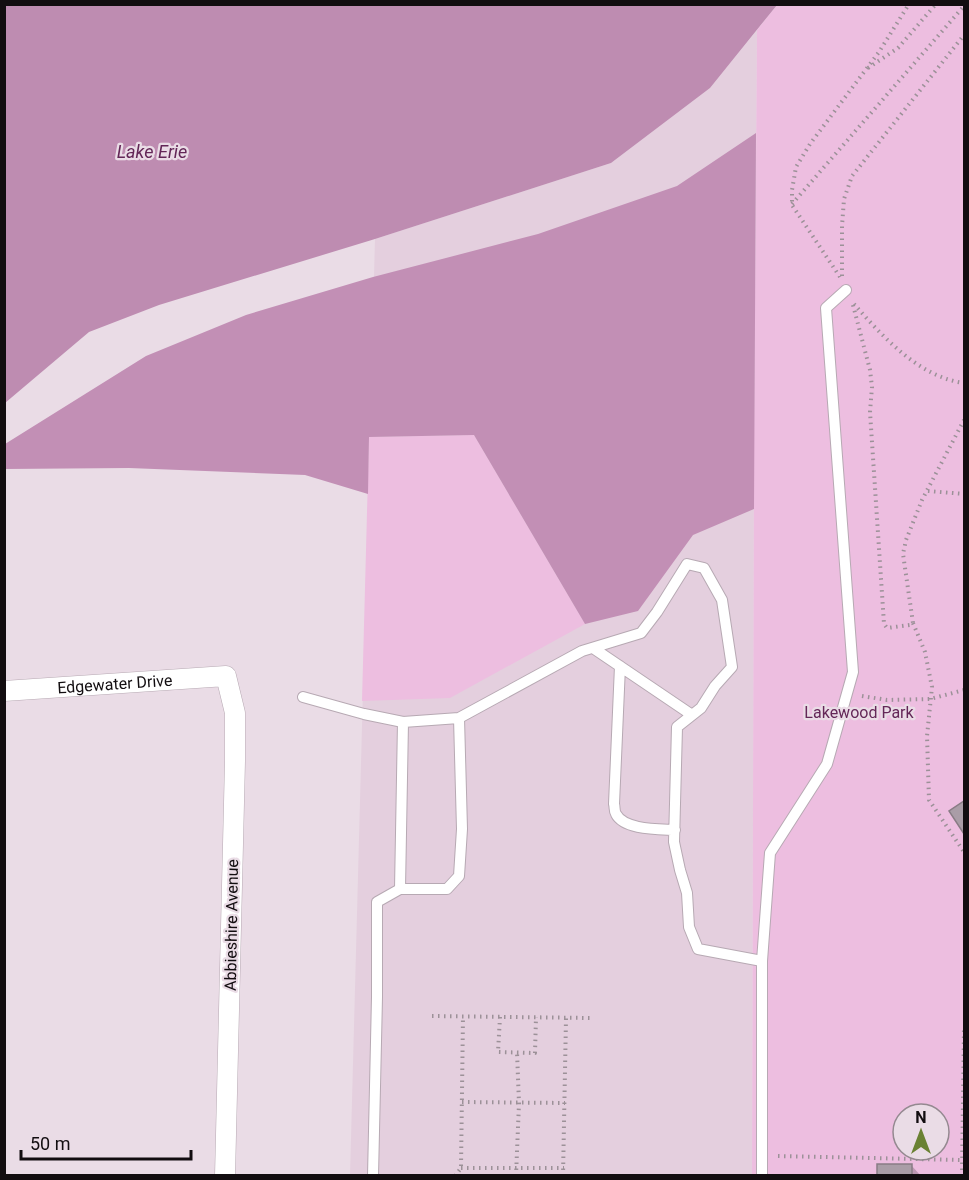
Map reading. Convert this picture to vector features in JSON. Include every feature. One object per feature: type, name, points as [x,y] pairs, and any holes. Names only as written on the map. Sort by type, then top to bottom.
[{"type":"street","name":"Edgewater Drive","points":[[4,691],[226,676]]},
{"type":"street","name":"Abbieshire Avenue","points":[[225,1176],[235,761],[235,713],[226,676]]},
{"type":"lane","points":[[762,1176],[762,961],[770,853],[827,764],[853,672],[826,308],[846,290]]},
{"type":"lane","points":[[303,697],[403,722],[459,718],[582,651],[641,633],[687,564],[704,568],[722,600],[732,667],[715,686],[701,708],[677,727],[674,842],[687,893],[689,927],[698,949],[762,961]]},
{"type":"lane","points":[[593,648],[692,715]]},
{"type":"lane","points":[[620,666],[614,804],[616,814],[625,824],[675,830]]},
{"type":"lane","points":[[373,1176],[377,902],[400,889],[447,889],[459,876],[462,830],[459,718]]},
{"type":"lane","points":[[400,889],[403,722]]},
{"type":"path","points":[[909,4],[879,52],[810,144],[796,167],[792,205],[842,279],[843,208],[852,176],[964,35]]},
{"type":"path","points":[[865,70],[898,48],[936,4]]},
{"type":"path","points":[[792,205],[964,6]]},
{"type":"path","points":[[913,623],[910,626],[887,628],[884,624],[870,412],[872,387],[870,370],[852,301],[879,332],[901,352],[929,371],[964,383]]},
{"type":"path","points":[[964,420],[912,525],[903,554],[913,623],[925,652],[932,687],[927,736],[929,800],[964,852]]},
{"type":"path","points":[[928,490],[964,494]]},
{"type":"path","points":[[847,693],[887,700],[930,699],[964,690]]},
{"type":"path","points":[[432,1016],[590,1018]]},
{"type":"path","points":[[455,1176],[461,1168],[463,1016]]},
{"type":"path","points":[[500,1017],[498,1052],[534,1053],[536,1017]]},
{"type":"path","points":[[563,1176],[566,1018]]},
{"type":"path","points":[[962,1176],[964,1027]]},
{"type":"path","points":[[516,1176],[519,1103],[517,1052]]},
{"type":"path","points":[[462,1102],[565,1103]]},
{"type":"path","points":[[775,1156],[962,1160]]},
{"type":"path","points":[[461,1168],[564,1168]]},
{"type":"shaded area","points":[[757,30],[752,1175],[350,1176],[375,239],[611,163],[710,88]]},
{"type":"shaded area","points":[[756,133],[754,509],[693,535],[638,611],[585,624],[474,435],[369,437],[368,494],[305,475],[129,468],[5,469],[5,444],[146,356],[246,315],[373,277],[538,234],[677,186]]},
{"type":"green space","name":"Lakewood Park","points":[[777,5],[964,5],[964,1175],[752,1176],[757,30]]},
{"type":"green space","points":[[474,435],[585,624],[450,698],[362,701],[369,437]]},
{"type":"water","name":"Lake Erie","points":[[5,4],[777,5],[710,88],[611,163],[159,305],[89,332],[5,403]]},
{"type":"building","points":[[964,801],[964,834],[949,811]]},
{"type":"building","points":[[877,1164],[912,1164],[912,1176],[877,1176]]}]
